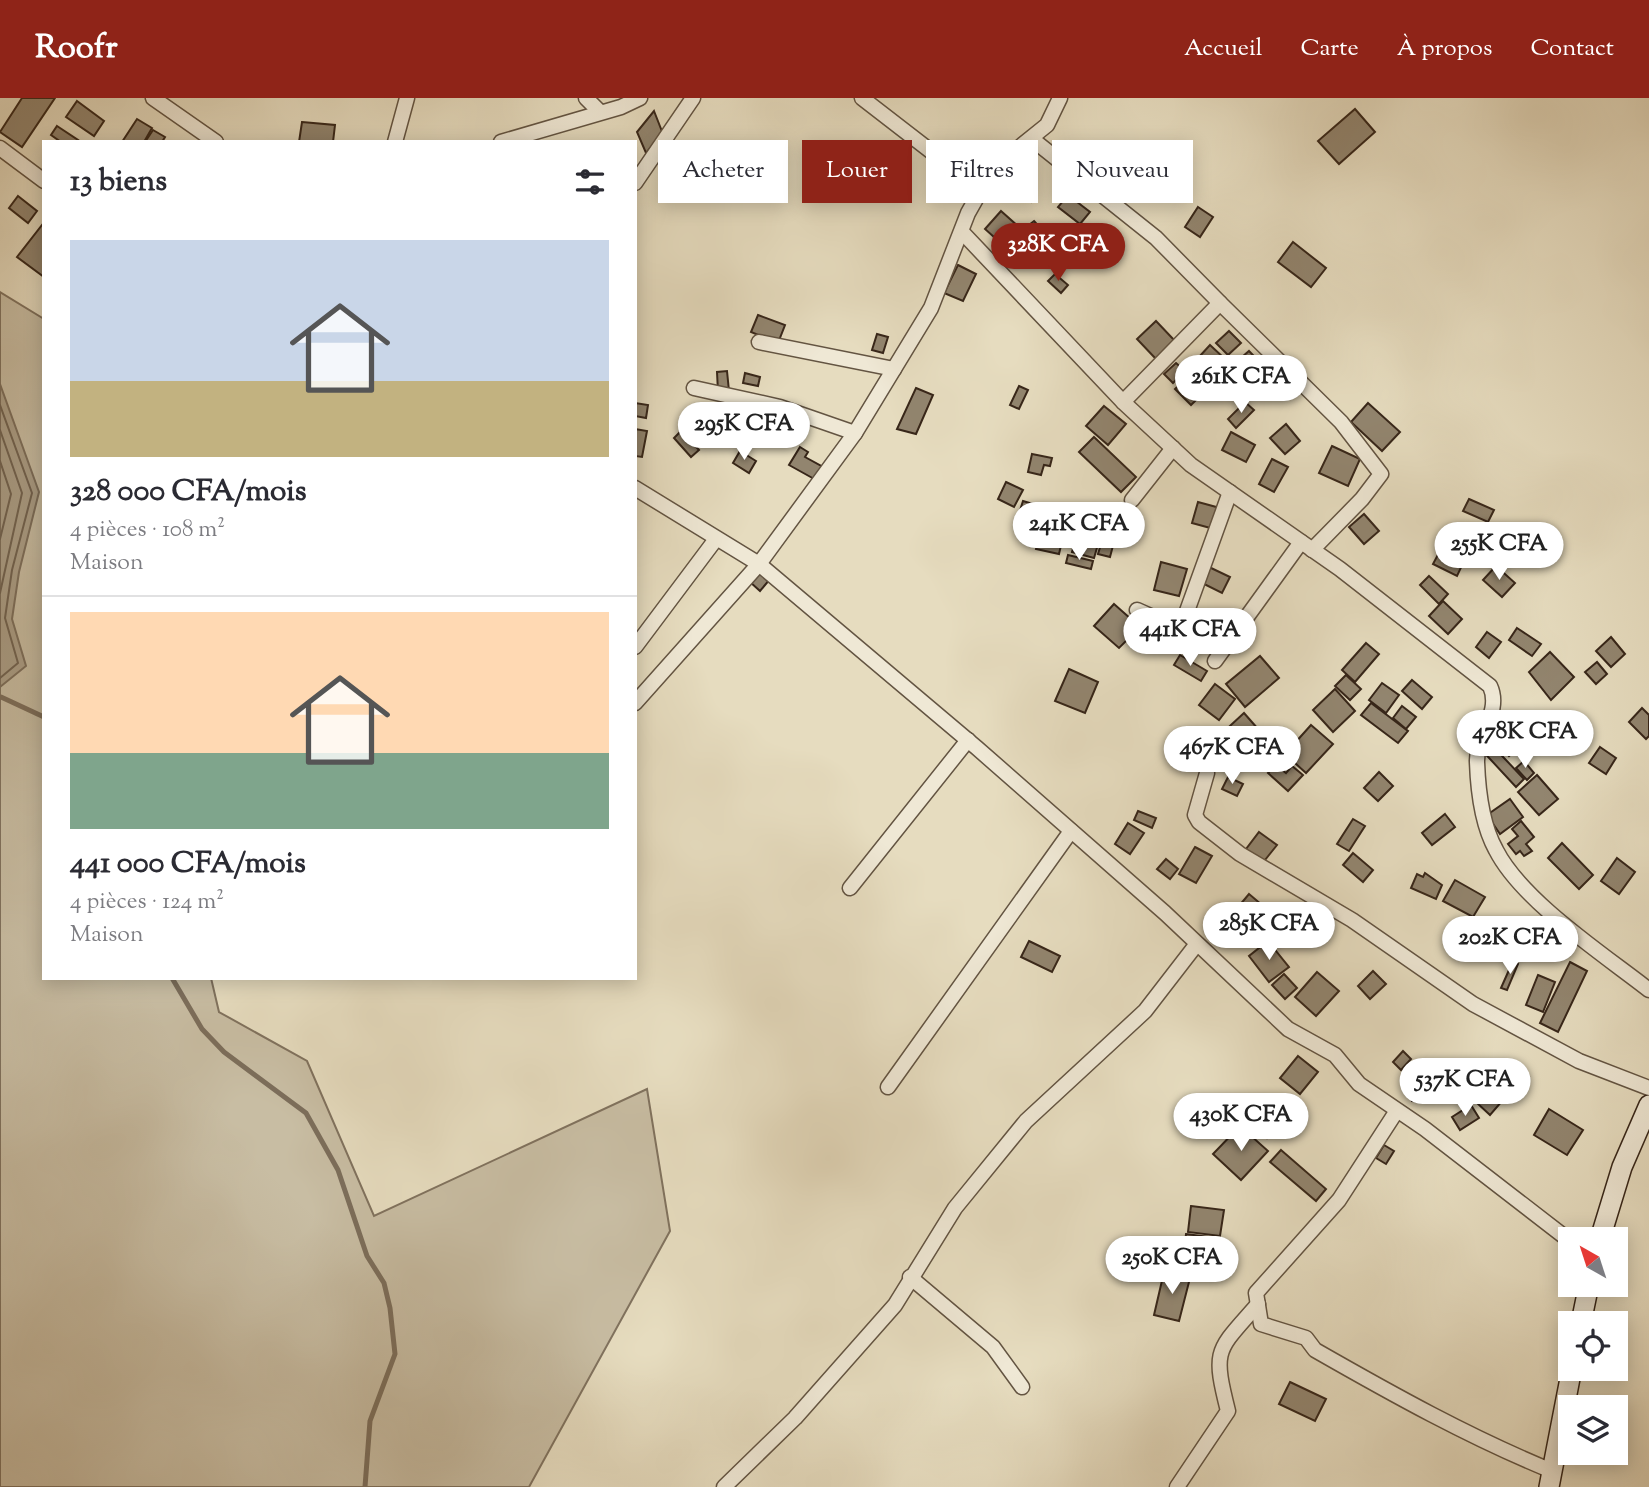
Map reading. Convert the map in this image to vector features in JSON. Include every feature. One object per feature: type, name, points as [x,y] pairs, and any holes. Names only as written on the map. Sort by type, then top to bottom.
[{"type":"main road","points":[[1604,1227],[1622,1167],[1649,1105]]},
{"type":"main road","points":[[1550,1479],[1569,1381]]},
{"type":"street","points":[[153,98],[213,140]]},
{"type":"street","points":[[396,140],[407,98]]},
{"type":"street","points":[[586,98],[600,112]]},
{"type":"street","points":[[508,140],[640,98]]},
{"type":"street","points":[[637,180],[693,98]]},
{"type":"street","points":[[862,98],[926,147]]},
{"type":"street","points":[[1060,98],[1047,125],[1032,139],[1156,238],[1341,422],[1381,474],[1362,499],[1307,546],[1214,661]]},
{"type":"street","points":[[0,148],[42,180]]},
{"type":"street","points":[[637,701],[759,564],[855,433],[931,308],[974,203]]},
{"type":"street","points":[[962,232],[1123,402],[1173,448],[1307,546],[1490,687],[1495,705],[1477,747],[1477,765],[1484,820],[1495,849],[1507,868],[1552,913],[1649,990]]},
{"type":"street","points":[[1123,402],[1220,303]]},
{"type":"street","points":[[759,342],[894,369]]},
{"type":"street","points":[[694,388],[780,407],[855,433]]},
{"type":"street","points":[[1132,500],[1173,448]]},
{"type":"street","points":[[637,489],[759,564],[968,740],[1288,1029],[1335,1055],[1359,1084],[1396,1112],[1425,1129],[1558,1232]]},
{"type":"street","points":[[1137,610],[1175,627],[1182,625],[1230,492]]},
{"type":"street","points":[[637,644],[716,539]]},
{"type":"street","points":[[850,888],[968,740]]},
{"type":"street","points":[[1207,773],[1195,815],[1199,822],[1240,854],[1352,920],[1473,1004],[1579,1061],[1649,1088]]},
{"type":"street","points":[[888,1087],[1071,831]]},
{"type":"street","points":[[724,1487],[795,1418],[895,1305],[955,1208],[1026,1121],[1145,1011],[1196,945]]},
{"type":"street","points":[[1396,1112],[1339,1200],[1255,1293],[1261,1324],[1306,1338],[1315,1350],[1550,1479]]},
{"type":"street","points":[[910,1277],[993,1347],[1022,1387]]},
{"type":"street","points":[[1177,1487],[1228,1411],[1219,1376],[1220,1348],[1258,1304]]},
{"type":"shaded area","points":[[0,292],[42,318],[42,980],[211,980],[219,1012],[307,1061],[374,1216],[647,1089],[670,1231],[529,1487],[0,1487]]},
{"type":"water","points":[[0,384],[39,492],[19,572],[12,619],[26,666],[0,687]]},
{"type":"building","points":[[22,98],[55,98],[22,147],[0,132]]},
{"type":"building","points":[[77,101],[104,121],[94,136],[66,117]]},
{"type":"building","points":[[1355,109],[1375,132],[1339,164],[1318,141]]},
{"type":"building","points":[[654,111],[663,134],[646,153],[637,132]]},
{"type":"building","points":[[137,119],[152,128],[145,140],[123,140]]},
{"type":"building","points":[[302,122],[335,125],[333,140],[299,140]]},
{"type":"building","points":[[57,126],[78,140],[58,140],[51,135]]},
{"type":"building","points":[[153,130],[165,137],[163,140],[146,140]]},
{"type":"building","points":[[18,196],[37,211],[28,223],[9,208]]},
{"type":"building","points":[[1061,203],[1078,203],[1090,212],[1080,224],[1058,207]]},
{"type":"building","points":[[1198,207],[1213,217],[1200,237],[1185,227]]},
{"type":"building","points":[[1001,211],[1020,228],[1004,246],[985,229]]},
{"type":"building","points":[[1034,221],[1058,248],[1048,257],[1024,229]]},
{"type":"building","points":[[42,225],[42,276],[17,257]]},
{"type":"building","points":[[1293,242],[1326,268],[1311,287],[1278,262]]},
{"type":"building","points":[[958,265],[976,274],[963,301],[944,293]]},
{"type":"building","points":[[1055,274],[1068,285],[1061,293],[1048,281]]},
{"type":"building","points":[[758,315],[785,325],[778,343],[751,332]]},
{"type":"building","points":[[1156,321],[1175,341],[1156,359],[1137,339]]},
{"type":"building","points":[[1229,331],[1241,343],[1228,355],[1216,343]]},
{"type":"building","points":[[877,334],[888,337],[883,353],[872,350]]},
{"type":"building","points":[[1210,345],[1256,388],[1245,400],[1199,357]]},
{"type":"building","points":[[1249,351],[1268,371],[1253,384],[1234,364]]},
{"type":"building","points":[[1176,363],[1185,371],[1173,383],[1164,374]]},
{"type":"building","points":[[727,371],[729,391],[718,392],[717,372]]},
{"type":"building","points":[[745,373],[760,377],[758,386],[743,383]]},
{"type":"building","points":[[1191,374],[1206,390],[1191,405],[1175,389]]},
{"type":"building","points":[[1019,386],[1028,390],[1019,409],[1010,405]]},
{"type":"building","points":[[916,388],[933,395],[916,434],[897,429]]},
{"type":"building","points":[[1245,402],[1254,410],[1236,428],[1228,419]]},
{"type":"building","points":[[637,403],[648,405],[646,418],[637,416]]},
{"type":"building","points":[[1368,403],[1400,432],[1382,451],[1351,422]]},
{"type":"building","points":[[1104,406],[1126,424],[1108,445],[1086,426]]},
{"type":"building","points":[[1286,424],[1300,441],[1285,454],[1270,438]]},
{"type":"building","points":[[637,429],[647,431],[642,457],[637,456]]},
{"type":"building","points":[[681,431],[699,450],[691,457],[674,438]]},
{"type":"building","points":[[1231,432],[1255,445],[1246,462],[1222,450]]},
{"type":"building","points":[[1094,437],[1136,477],[1121,492],[1079,452]]},
{"type":"building","points":[[1332,446],[1360,459],[1348,486],[1319,473]]},
{"type":"building","points":[[800,447],[808,452],[805,457],[823,467],[816,480],[789,465]]},
{"type":"building","points":[[740,451],[756,461],[749,473],[733,463]]},
{"type":"building","points":[[1032,454],[1052,458],[1050,466],[1044,465],[1041,475],[1028,472]]},
{"type":"building","points":[[1272,459],[1288,467],[1274,492],[1259,484]]},
{"type":"building","points":[[1006,482],[1023,490],[1014,507],[998,499]]},
{"type":"building","points":[[1469,499],[1494,510],[1488,522],[1463,511]]},
{"type":"building","points":[[1023,501],[1036,505],[1031,524],[1017,520]]},
{"type":"building","points":[[1198,502],[1220,508],[1214,529],[1192,523]]},
{"type":"building","points":[[1083,514],[1105,520],[1094,558],[1072,552]]},
{"type":"building","points":[[1364,514],[1379,531],[1364,544],[1349,527]]},
{"type":"building","points":[[1105,531],[1116,534],[1110,557],[1098,554]]},
{"type":"building","points":[[1039,536],[1062,541],[1059,554],[1036,549]]},
{"type":"building","points":[[1442,547],[1465,559],[1457,576],[1433,564]]},
{"type":"building","points":[[1068,555],[1093,561],[1091,569],[1066,563]]},
{"type":"building","points":[[1161,562],[1187,569],[1179,596],[1154,590]]},
{"type":"building","points":[[1496,566],[1515,583],[1502,597],[1483,580]]},
{"type":"building","points":[[1209,567],[1230,577],[1222,593],[1202,583]]},
{"type":"building","points":[[760,570],[770,579],[760,591],[750,582]]},
{"type":"building","points":[[1429,576],[1448,594],[1439,604],[1420,585]]},
{"type":"building","points":[[1443,601],[1462,619],[1448,634],[1429,616]]},
{"type":"building","points":[[1114,604],[1140,627],[1119,648],[1094,626]]},
{"type":"building","points":[[1517,628],[1541,644],[1532,656],[1509,640]]},
{"type":"building","points":[[1487,632],[1501,642],[1489,658],[1476,647]]},
{"type":"building","points":[[1611,637],[1625,654],[1611,667],[1596,651]]},
{"type":"building","points":[[1366,643],[1379,654],[1355,682],[1342,670]]},
{"type":"building","points":[[1550,652],[1574,677],[1551,700],[1529,672]]},
{"type":"building","points":[[1180,655],[1207,671],[1201,681],[1174,665]]},
{"type":"building","points":[[1260,656],[1279,678],[1245,707],[1226,684]]},
{"type":"building","points":[[1597,662],[1607,674],[1596,684],[1585,672]]},
{"type":"building","points":[[1069,669],[1098,682],[1085,713],[1055,701]]},
{"type":"building","points":[[1346,675],[1361,689],[1350,700],[1335,686]]},
{"type":"building","points":[[1412,680],[1432,697],[1422,709],[1402,691]]},
{"type":"building","points":[[1382,683],[1399,695],[1386,713],[1369,700]]},
{"type":"building","points":[[1215,684],[1235,699],[1219,720],[1199,705]]},
{"type":"building","points":[[1335,689],[1355,711],[1333,732],[1313,710]]},
{"type":"building","points":[[1371,703],[1408,731],[1398,743],[1361,715]]},
{"type":"building","points":[[1402,706],[1416,717],[1406,729],[1393,718]]},
{"type":"building","points":[[1642,708],[1649,715],[1649,736],[1646,739],[1629,722]]},
{"type":"building","points":[[1244,713],[1265,737],[1239,760],[1218,737]]},
{"type":"building","points":[[1311,725],[1333,744],[1306,773],[1285,754]]},
{"type":"building","points":[[1486,739],[1524,779],[1516,787],[1478,746]]},
{"type":"building","points":[[1509,740],[1518,748],[1509,756],[1501,747]]},
{"type":"building","points":[[1600,747],[1616,758],[1606,774],[1589,763]]},
{"type":"building","points":[[1285,755],[1292,762],[1283,771],[1276,763]]},
{"type":"building","points":[[1524,761],[1534,773],[1527,780],[1516,768]]},
{"type":"building","points":[[1276,765],[1286,773],[1292,766],[1303,775],[1288,791],[1268,773]]},
{"type":"building","points":[[1379,772],[1393,786],[1378,801],[1364,788]]},
{"type":"building","points":[[1537,775],[1558,799],[1539,815],[1518,792]]},
{"type":"building","points":[[1228,777],[1243,784],[1237,796],[1222,789]]},
{"type":"building","points":[[1510,799],[1523,817],[1500,834],[1487,815]]},
{"type":"building","points":[[1138,811],[1156,818],[1152,828],[1134,820]]},
{"type":"building","points":[[1445,814],[1455,827],[1432,845],[1422,833]]},
{"type":"building","points":[[1353,819],[1365,826],[1349,851],[1337,844]]},
{"type":"building","points":[[1521,821],[1534,837],[1526,844],[1532,851],[1524,856],[1520,851],[1516,854],[1508,844],[1518,836],[1512,829]]},
{"type":"building","points":[[1128,823],[1144,833],[1130,854],[1115,844]]},
{"type":"building","points":[[1259,832],[1277,845],[1261,865],[1243,853]]},
{"type":"building","points":[[1562,843],[1593,875],[1579,889],[1548,858]]},
{"type":"building","points":[[1195,847],[1212,856],[1196,883],[1179,874]]},
{"type":"building","points":[[1353,853],[1373,870],[1363,882],[1343,865]]},
{"type":"building","points":[[1617,858],[1635,872],[1619,894],[1601,881]]},
{"type":"building","points":[[1166,859],[1178,869],[1170,879],[1157,869]]},
{"type":"building","points":[[1425,873],[1442,885],[1436,899],[1411,888],[1417,874],[1423,877]]},
{"type":"building","points":[[1455,880],[1485,897],[1473,917],[1443,901]]},
{"type":"building","points":[[1249,894],[1268,910],[1253,928],[1234,912]]},
{"type":"building","points":[[1029,941],[1060,956],[1052,972],[1021,957]]},
{"type":"building","points":[[1268,941],[1289,967],[1269,982],[1249,956]]},
{"type":"building","points":[[1513,961],[1518,964],[1507,990],[1501,988]]},
{"type":"building","points":[[1570,962],[1587,971],[1558,1032],[1540,1023]]},
{"type":"building","points":[[1373,971],[1386,984],[1370,999],[1358,986]]},
{"type":"building","points":[[1317,972],[1339,991],[1316,1016],[1295,997]]},
{"type":"building","points":[[1284,974],[1297,988],[1285,999],[1272,985]]},
{"type":"building","points":[[1538,975],[1555,982],[1543,1012],[1526,1005]]},
{"type":"building","points":[[1403,1051],[1411,1059],[1401,1070],[1393,1062]]},
{"type":"building","points":[[1298,1056],[1318,1072],[1300,1094],[1280,1078]]},
{"type":"building","points":[[1511,1068],[1529,1077],[1523,1089],[1504,1080]]},
{"type":"building","points":[[1413,1086],[1426,1087],[1425,1102],[1412,1101]]},
{"type":"building","points":[[1489,1089],[1503,1100],[1490,1115],[1477,1103]]},
{"type":"building","points":[[1261,1099],[1284,1120],[1267,1138],[1245,1116]]},
{"type":"building","points":[[1471,1105],[1479,1118],[1460,1130],[1452,1117]]},
{"type":"building","points":[[1549,1109],[1583,1130],[1567,1155],[1534,1135]]},
{"type":"building","points":[[1240,1126],[1268,1151],[1241,1180],[1213,1154]]},
{"type":"building","points":[[1384,1145],[1394,1151],[1386,1164],[1376,1158]]},
{"type":"building","points":[[1281,1150],[1326,1189],[1316,1201],[1270,1162]]},
{"type":"building","points":[[1191,1206],[1224,1210],[1220,1236],[1188,1232]]},
{"type":"building","points":[[1186,1234],[1217,1238],[1214,1263],[1183,1260]]},
{"type":"building","points":[[1164,1272],[1190,1278],[1179,1321],[1154,1315]]},
{"type":"building","points":[[1290,1382],[1326,1399],[1315,1421],[1279,1404]]},
{"type":"waterway","points":[[1,697],[42,716]]},
{"type":"waterway","points":[[173,980],[202,1029],[224,1052],[306,1113],[338,1170],[367,1256],[384,1283],[390,1308],[395,1354],[370,1421],[365,1487]]}]
